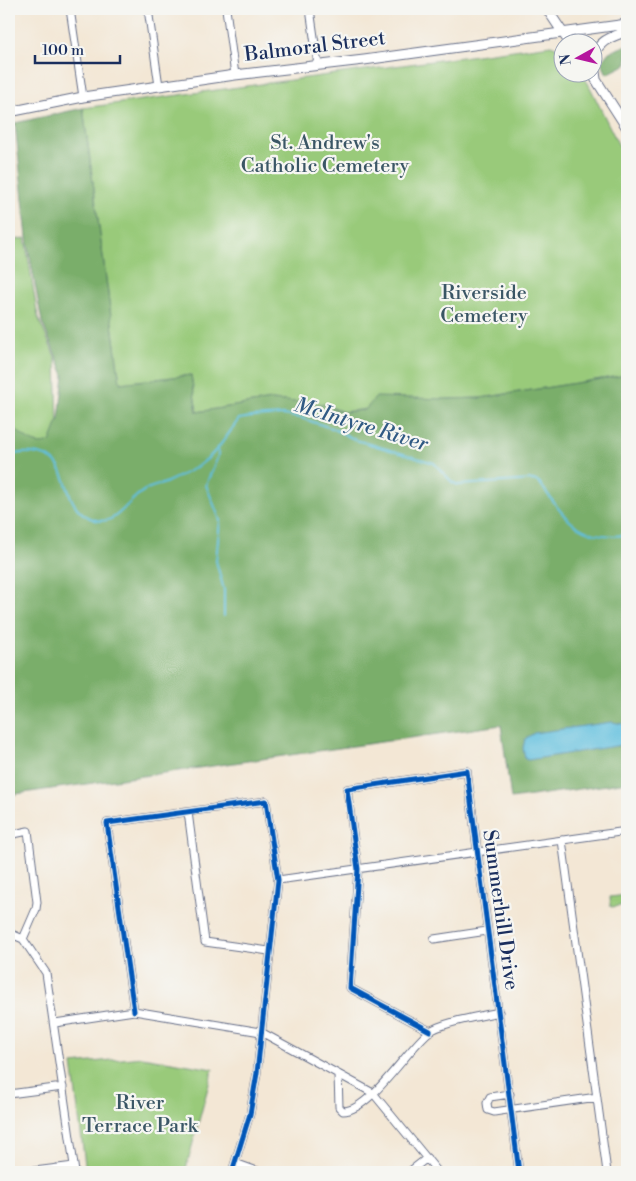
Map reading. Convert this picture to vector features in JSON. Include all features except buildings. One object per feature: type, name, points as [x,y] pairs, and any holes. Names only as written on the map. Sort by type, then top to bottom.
[{"type":"main road","points":[[546,9],[562,32]]},
{"type":"main road","name":"Balmoral Street","points":[[562,32],[627,24]]},
{"type":"main road","points":[[604,41],[627,31]]},
{"type":"main road","name":"Balmoral Street","points":[[9,112],[83,97],[554,33]]},
{"type":"main road","points":[[598,82],[627,128]]},
{"type":"street","points":[[70,9],[83,97]]},
{"type":"street","points":[[148,9],[159,86]]},
{"type":"street","points":[[226,9],[235,75]]},
{"type":"street","points":[[310,9],[318,66]]},
{"type":"street","name":"Summerhill Drive","points":[[358,869],[347,789],[467,772],[519,1172]]},
{"type":"street","points":[[134,1011],[107,823],[266,801],[278,880],[257,1073],[250,1114],[232,1172]]},
{"type":"street","points":[[188,812],[205,942],[269,952]]},
{"type":"street","points":[[9,835],[28,831],[37,906],[23,938]]},
{"type":"street","points":[[278,880],[627,831]]},
{"type":"street","points":[[562,840],[607,1172]]},
{"type":"street","points":[[358,869],[350,988],[430,1031]]},
{"type":"street","points":[[434,939],[487,931]]},
{"type":"street","points":[[9,933],[23,938],[46,973],[74,1169],[27,1172]]},
{"type":"street","points":[[54,1023],[134,1011],[261,1032],[373,1093],[438,1172]]},
{"type":"street","points":[[338,1074],[339,1107],[344,1111],[350,1111],[373,1093],[392,1074],[430,1031],[442,1026],[499,1012]]},
{"type":"street","points":[[9,1094],[63,1087]]},
{"type":"street","points":[[510,1094],[490,1097],[487,1106],[491,1112],[598,1097]]},
{"type":"street","points":[[409,1172],[427,1158]]},
{"type":"street","points":[[235,1163],[260,1172]]},
{"type":"green space","name":"Riverside Cemetery","points":[[551,45],[554,46],[554,82],[587,82],[627,162],[627,375],[481,398],[448,399],[343,412],[323,404],[271,400],[197,412],[191,375],[120,383],[83,108]]},
{"type":"green space","points":[[627,45],[627,64],[607,74],[604,68],[604,58],[609,52]]},
{"type":"green space","points":[[83,108],[120,383],[191,375],[197,412],[271,400],[323,404],[343,412],[365,410],[376,397],[481,398],[627,375],[627,782],[511,799],[501,725],[9,795],[9,423],[23,436],[33,442],[44,444],[50,442],[59,419],[64,375],[42,322],[28,247],[15,123]]},
{"type":"green space","points":[[25,238],[38,317],[56,359],[59,459],[9,450],[9,241]]},
{"type":"green space","points":[[627,895],[627,905],[611,907],[610,897]]},
{"type":"green space","name":"River Terrace Park","points":[[142,1057],[213,1069],[185,1172],[86,1172],[72,1064]]},
{"type":"water","points":[[612,722],[623,724],[626,730],[627,742],[622,745],[525,759],[523,748],[525,739],[534,733]]},
{"type":"waterway","name":"McIntyre River","points":[[9,455],[32,453],[46,456],[55,462],[61,470],[72,500],[78,509],[88,517],[98,521],[106,520],[114,517],[147,489],[165,483],[203,463],[220,446],[239,419],[283,415],[301,418],[334,429],[356,440],[434,463],[452,482],[458,485],[533,480],[539,482],[557,507],[574,524],[596,534],[610,536],[627,535]]},
{"type":"waterway","points":[[218,449],[218,456],[206,485],[220,520],[216,561],[224,590],[224,616]]},
{"type":"cycle path","points":[[430,1031],[350,988],[358,869],[347,789],[467,771],[519,1172]]},
{"type":"cycle path","points":[[134,1011],[107,823],[266,801],[278,880],[257,1073],[250,1114],[232,1172]]},
{"type":"park label","name":"St. Andrew's Catholic Cemetery","points":[[325,154]]}]
